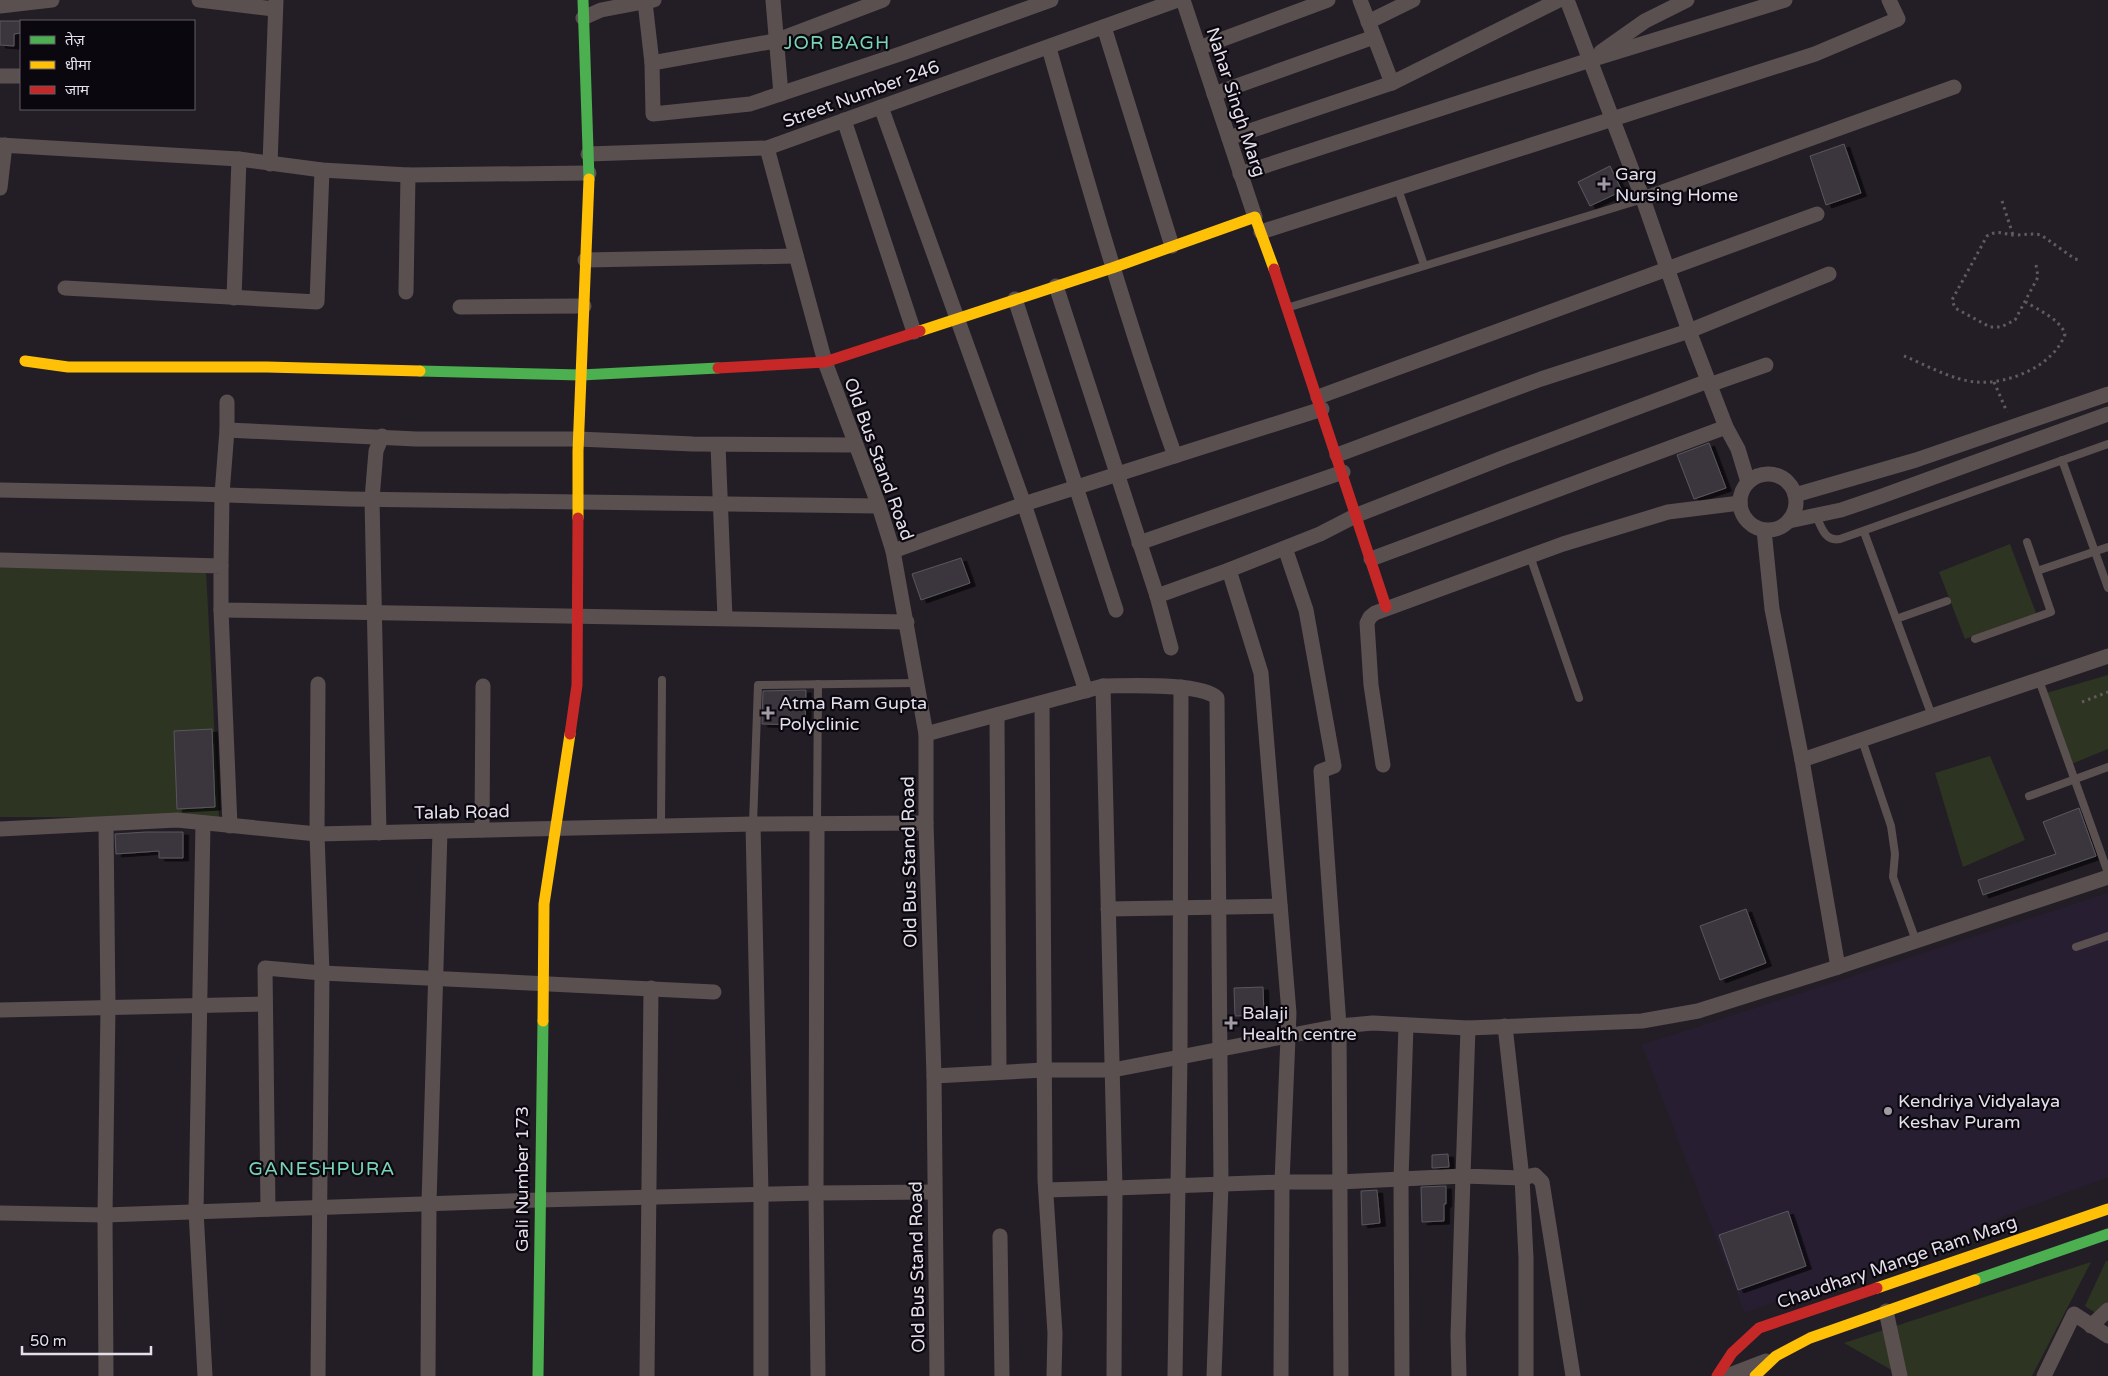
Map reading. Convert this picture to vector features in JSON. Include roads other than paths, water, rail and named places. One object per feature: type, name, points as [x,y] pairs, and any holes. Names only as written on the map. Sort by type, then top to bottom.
[{"type":"street","points":[[0,6],[52,0]]},
{"type":"street","points":[[199,0],[275,4],[270,164]]},
{"type":"street","name":"Gali Number 173","points":[[538,1376],[544,904],[577,686],[578,439],[589,173],[583,0]]},
{"type":"street","points":[[773,0],[781,94]]},
{"type":"street","points":[[842,16],[866,0]]},
{"type":"street","points":[[652,63],[775,41],[883,0]]},
{"type":"street","points":[[583,18],[601,10],[650,1],[653,114],[750,104],[1015,6],[1051,0]]},
{"type":"street","name":"Street Number 246","points":[[825,362],[767,148],[1178,0]]},
{"type":"street","name":"Nahar Singh Marg","points":[[1182,0],[1255,216]]},
{"type":"street","points":[[1199,48],[1328,0]]},
{"type":"street","points":[[1360,0],[1392,82]]},
{"type":"street","points":[[1368,22],[1412,0]]},
{"type":"street","points":[[1229,138],[1392,82],[1559,0]]},
{"type":"street","points":[[1567,0],[1643,198],[1689,331],[1726,428],[1738,449],[1748,482]]},
{"type":"street","points":[[1590,60],[1645,21],[1687,0]]},
{"type":"street","points":[[1240,174],[1590,60],[1785,0]]},
{"type":"street","points":[[1261,232],[1815,54],[1898,19],[1889,0]]},
{"type":"street","points":[[1104,27],[1172,246]]},
{"type":"street","points":[[1214,94],[1374,37]]},
{"type":"street","points":[[1049,48],[1112,268],[1175,456]]},
{"type":"street","points":[[0,76],[20,76]]},
{"type":"street","points":[[1643,198],[1954,87]]},
{"type":"street","points":[[881,107],[1024,504],[1086,690]]},
{"type":"street","points":[[844,120],[914,332]]},
{"type":"street","points":[[0,188],[2,145],[239,159],[322,170],[408,175],[589,173]]},
{"type":"street","points":[[588,154],[767,148]]},
{"type":"street","points":[[234,298],[239,159]]},
{"type":"street","points":[[65,288],[317,302],[322,170]]},
{"type":"street","points":[[406,292],[408,175]]},
{"type":"street","points":[[893,551],[1024,504],[1175,456],[1320,403],[1667,269],[1817,214]]},
{"type":"street","points":[[25,361],[68,367],[267,367],[581,375],[825,362],[1015,298],[1112,268],[1255,216],[1288,307],[1386,607]]},
{"type":"street","points":[[585,260],[796,256]]},
{"type":"street","points":[[1337,455],[1541,379],[1689,331],[1829,274]]},
{"type":"street","points":[[1056,286],[1157,596],[1171,648]]},
{"type":"street","points":[[1015,298],[1116,610]]},
{"type":"street","points":[[460,307],[584,306]]},
{"type":"street","name":"Old Bus Stand Road","points":[[825,362],[879,506],[893,551],[926,734],[926,823],[934,1076],[937,1376]]},
{"type":"street","points":[[1157,596],[1320,534],[1357,515],[1505,456],[1709,383],[1766,365]]},
{"type":"street","points":[[1795,495],[1916,460],[2108,394]]},
{"type":"street","points":[[227,402],[227,430],[222,494],[221,566],[230,826]]},
{"type":"street","points":[[1789,521],[1840,510],[1882,496],[2108,414]]},
{"type":"street","points":[[1371,559],[1726,428]]},
{"type":"street","points":[[227,430],[416,438],[578,439],[718,444],[856,445]]},
{"type":"street","points":[[379,833],[372,499],[376,451],[382,436]]},
{"type":"street","points":[[718,444],[725,618]]},
{"type":"street","points":[[1140,543],[1343,472]]},
{"type":"street","points":[[1766,474],[1776,475],[1784,479],[1791,486],[1795,495],[1794,514],[1789,521],[1782,527],[1764,530],[1748,523],[1743,515],[1740,503],[1743,489],[1748,482],[1756,476],[1766,474]]},
{"type":"street","points":[[0,490],[578,503],[879,506]]},
{"type":"street","points":[[1383,765],[1371,684],[1367,624],[1370,617],[1386,607],[1530,556],[1668,512],[1740,503]]},
{"type":"street","points":[[1764,530],[1772,609],[1802,760],[1838,967]]},
{"type":"street","points":[[1285,548],[1306,610],[1334,766],[1321,771],[1339,1026],[1342,1376]]},
{"type":"street","points":[[0,560],[221,566]]},
{"type":"street","points":[[1229,570],[1260,673],[1289,1013],[1282,1182],[1281,1376]]},
{"type":"street","points":[[222,610],[907,622]]},
{"type":"street","points":[[1802,760],[2108,656]]},
{"type":"street","points":[[318,684],[317,834],[322,973],[318,1376]]},
{"type":"street","points":[[482,830],[483,686]]},
{"type":"street","points":[[1103,686],[1115,1188],[1114,1376]]},
{"type":"street","points":[[926,734],[1103,686],[1181,687],[1209,692],[1217,698],[1221,1185],[1214,1376]]},
{"type":"street","points":[[1175,1376],[1180,1056],[1181,687]]},
{"type":"street","points":[[1042,703],[1046,1190],[1055,1333],[1054,1376]]},
{"type":"street","points":[[997,715],[999,1072]]},
{"type":"street","name":"Talab Road","points":[[0,829],[177,820],[317,834],[753,824],[926,823]]},
{"type":"street","points":[[203,823],[196,1211],[204,1376]]},
{"type":"street","points":[[106,824],[108,1007],[105,1215],[106,1376]]},
{"type":"street","points":[[753,824],[762,1194],[761,1376]]},
{"type":"street","points":[[817,825],[816,1192],[818,1376]]},
{"type":"street","points":[[428,1376],[429,1203],[440,831]]},
{"type":"street","points":[[934,1076],[1044,1070],[1113,1070],[1288,1035],[1373,1022],[1468,1028],[1642,1022],[1698,1011],[1838,967],[2108,877]]},
{"type":"street","points":[[1108,909],[1280,906]]},
{"type":"street","points":[[268,1209],[265,968],[322,973],[714,992]]},
{"type":"street","points":[[647,1376],[651,988]]},
{"type":"street","points":[[0,1010],[200,1007],[264,1004]]},
{"type":"street","points":[[1402,1376],[1401,1179],[1406,1025]]},
{"type":"street","points":[[1505,1026],[1522,1178],[1526,1258],[1526,1376]]},
{"type":"street","points":[[1460,1376],[1458,1336],[1468,1028]]},
{"type":"street","points":[[1046,1190],[1282,1182],[1339,1182],[1463,1176],[1522,1178],[1535,1175],[1542,1182],[1573,1376]]},
{"type":"street","points":[[0,1213],[105,1215],[429,1203],[816,1192],[934,1192]]},
{"type":"street","name":"Chaudhary Mange Ram Marg","points":[[1718,1376],[1732,1353],[1759,1328],[2108,1208]]},
{"type":"street","points":[[1755,1376],[1770,1360],[1784,1350],[1819,1334],[2108,1234]]},
{"type":"street","points":[[1000,1236],[1002,1376]]},
{"type":"street","points":[[2091,1326],[2108,1310]]},
{"type":"street","points":[[1886,1311],[1900,1376]]},
{"type":"street","points":[[2044,1376],[2074,1314],[2108,1336]]},
{"type":"street","points":[[1727,1376],[1770,1360]]},
{"type":"lane","points":[[1398,189],[1424,266]]},
{"type":"lane","points":[[1288,307],[1643,198]]},
{"type":"lane","points":[[1816,515],[1824,533],[1834,540],[1864,532],[2108,444]]},
{"type":"lane","points":[[2062,460],[2108,588]]},
{"type":"lane","points":[[1864,532],[1932,716]]},
{"type":"lane","points":[[1975,639],[2051,612],[2027,542]]},
{"type":"lane","points":[[2037,571],[2108,547]]},
{"type":"lane","points":[[1530,556],[1579,698]]},
{"type":"lane","points":[[1896,619],[1947,601]]},
{"type":"lane","points":[[661,826],[662,680]]},
{"type":"lane","points":[[2039,680],[2076,779],[2108,873]]},
{"type":"lane","points":[[753,824],[758,684],[917,683]]},
{"type":"lane","points":[[817,825],[818,684]]},
{"type":"lane","points":[[1862,740],[1891,826],[1894,854],[1893,877],[1916,941]]},
{"type":"lane","points":[[2029,796],[2108,767]]},
{"type":"lane","points":[[2076,947],[2108,936]]},
{"type":"place","name":"Garg Nursing Home","points":[[1604,184]]},
{"type":"place","name":"Atma Ram Gupta Polyclinic","points":[[768,713]]},
{"type":"place","name":"Balaji Health centre","points":[[1231,1023]]},
{"type":"place","name":"Kendriya Vidyalaya Keshav Puram","points":[[1888,1111]]},
{"type":"district","name":"JOR BAGH","points":[[837,42]]},
{"type":"district","name":"GANESHPURA","points":[[322,1168]]}]
